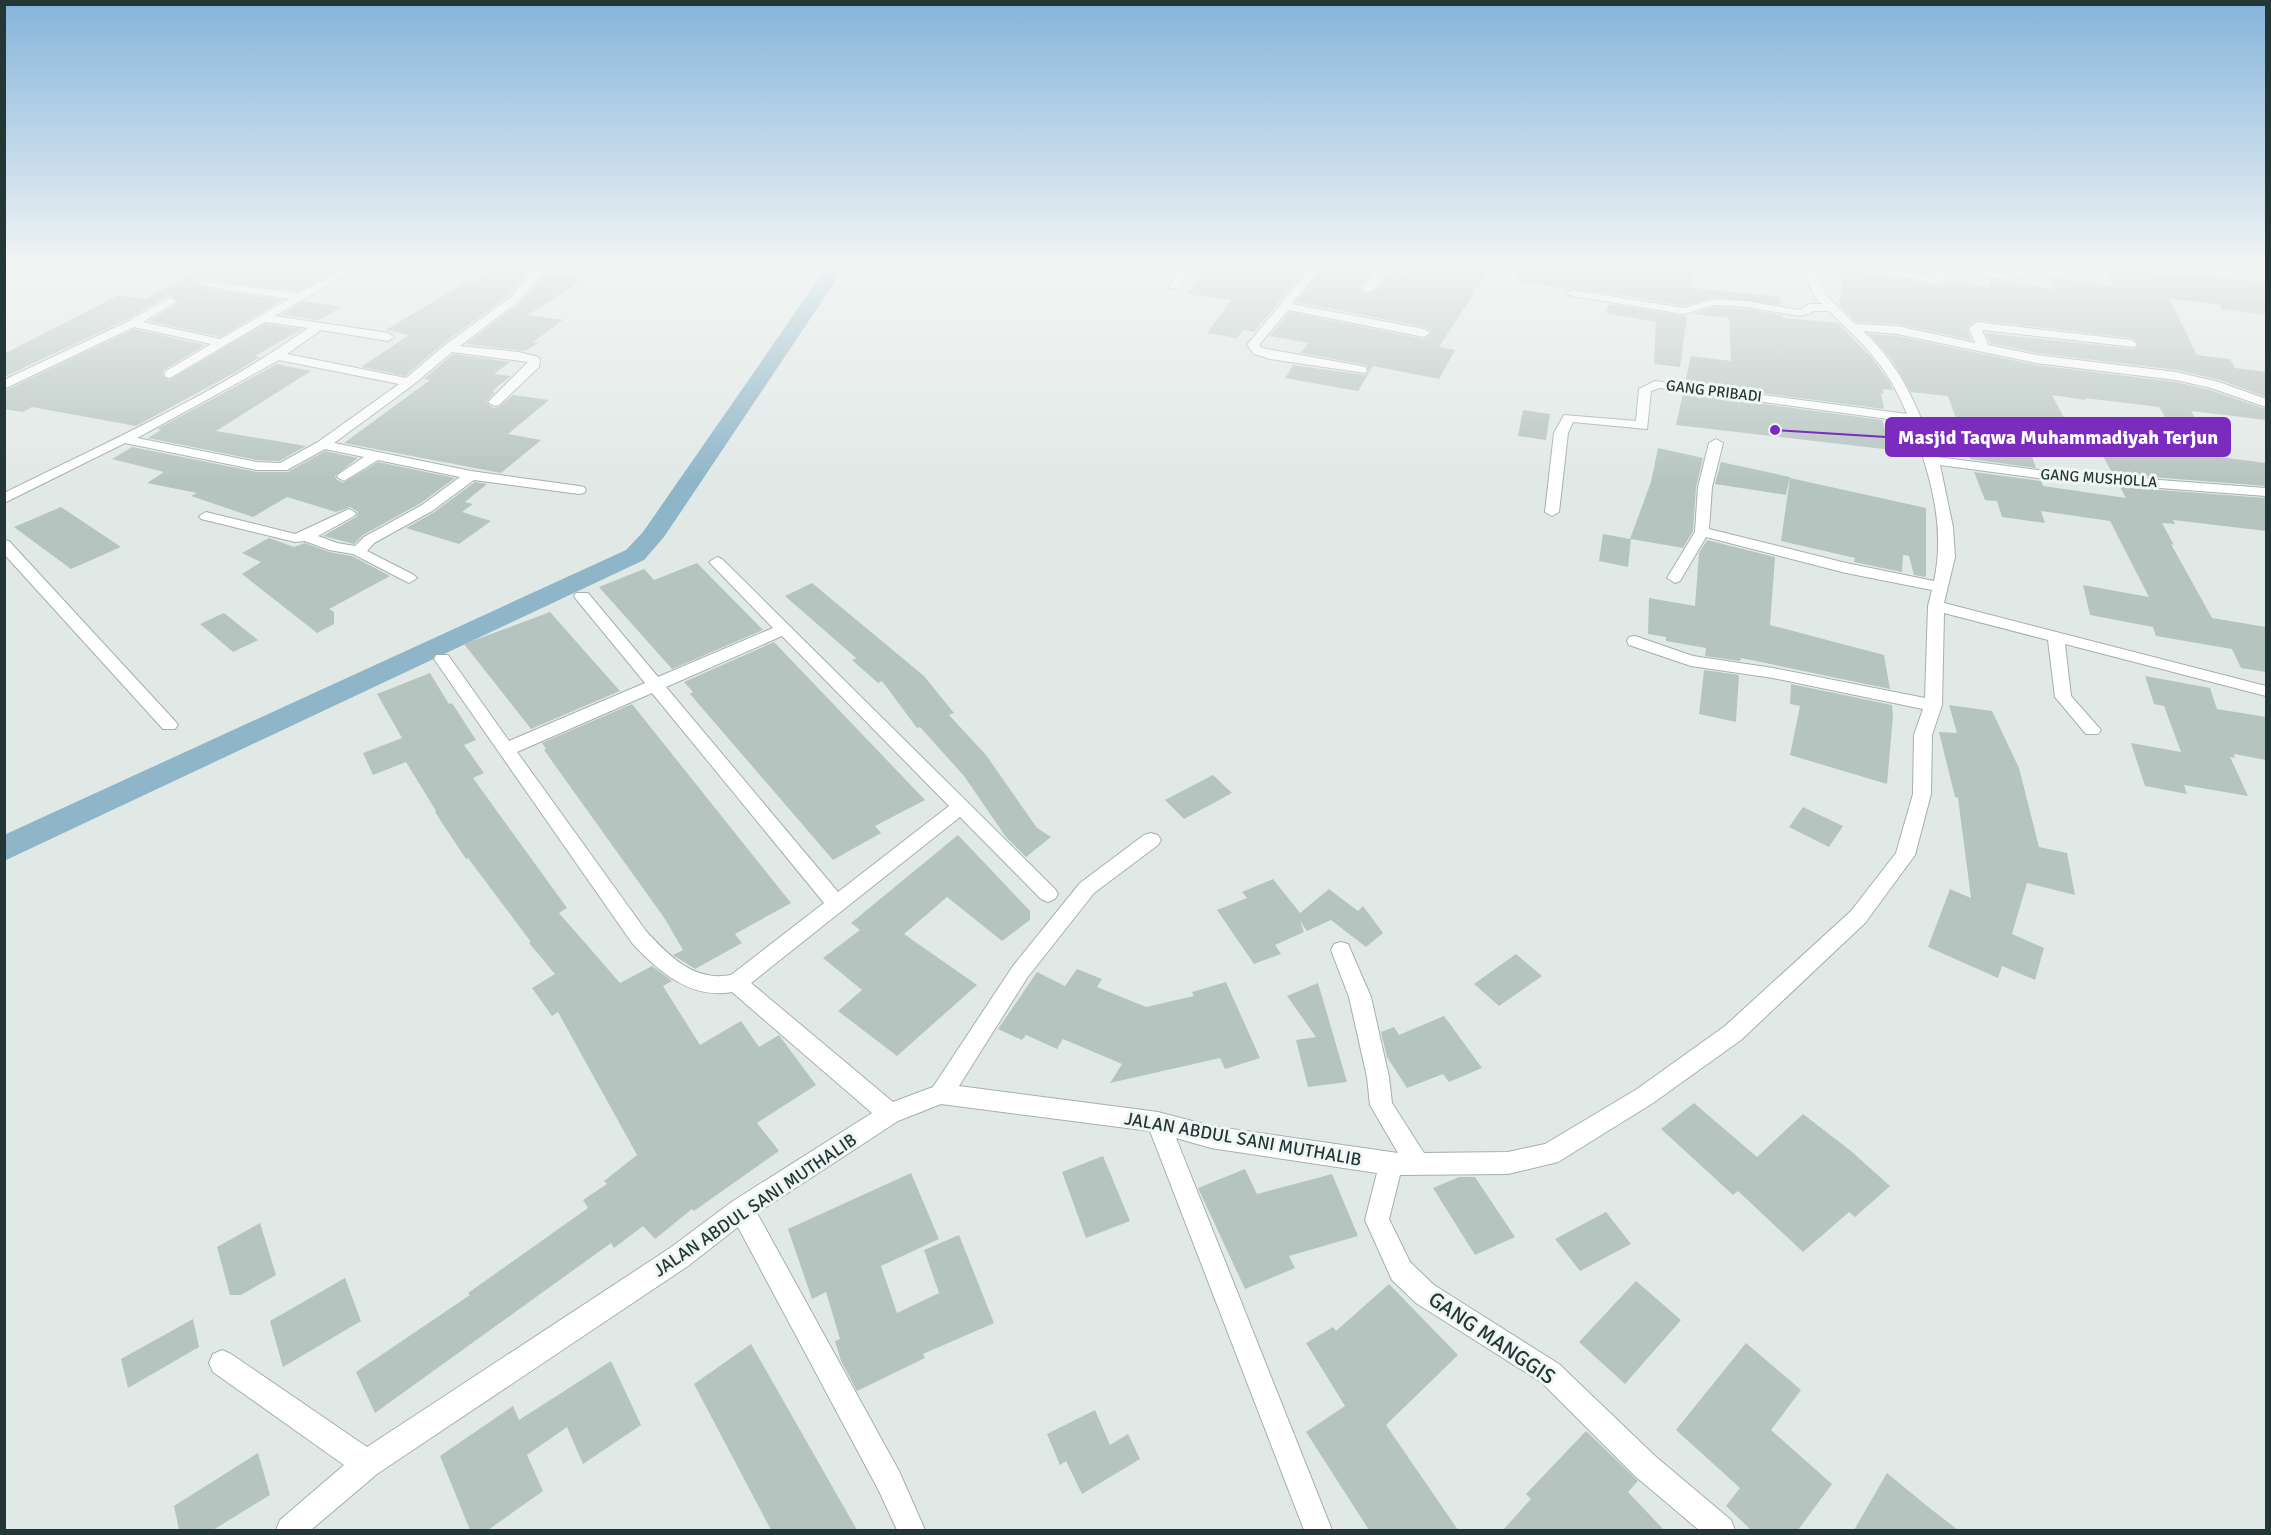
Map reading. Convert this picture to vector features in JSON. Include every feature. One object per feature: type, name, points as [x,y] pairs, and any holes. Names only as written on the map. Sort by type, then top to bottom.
[{"type":"street","points":[[4,386],[100,339]]},
{"type":"street","points":[[204,339],[224,343]]},
{"type":"street","points":[[170,374],[231,339]]},
{"type":"street","points":[[4,499],[123,439],[277,356],[302,339]]},
{"type":"street","points":[[123,439],[253,465],[282,467],[322,446],[410,382],[462,339]]},
{"type":"street","points":[[1258,339],[1253,345],[1258,351],[1270,355],[1361,370]]},
{"type":"street","name":"JALAN ABDUL SANI MUTHALIB","points":[[290,1530],[368,1464],[679,1257],[742,1209],[891,1114],[941,1095],[1158,1122],[1211,1137],[1391,1164],[1508,1163],[1550,1155],[1645,1096],[1733,1033],[1858,917],[1905,855],[1922,794],[1923,735],[1933,705],[1939,597],[1947,557],[1946,527],[1932,460],[1916,419],[1902,387],[1879,353],[1865,339]]},
{"type":"street","points":[[1938,339],[2036,359],[2176,376],[2215,385],[2266,403]]},
{"type":"street","points":[[1979,339],[1983,348]]},
{"type":"street","points":[[2085,339],[2131,344]]},
{"type":"street","points":[[449,348],[519,356],[534,360],[536,364],[494,402]]},
{"type":"street","points":[[277,356],[410,382]]},
{"type":"street","name":"GANG PRIBADI","points":[[1552,512],[1562,433],[1569,418],[1642,426],[1646,389],[1659,384],[1916,419]]},
{"type":"street","points":[[1676,578],[1702,532],[1705,487],[1716,443]]},
{"type":"street","points":[[322,446],[376,454],[471,475],[579,490]]},
{"type":"street","points":[[344,477],[376,454]]},
{"type":"street","name":"GANG MUSHOLLA","points":[[1932,460],[2053,476],[2266,492]]},
{"type":"street","points":[[359,550],[369,540],[426,508],[471,475]]},
{"type":"street","points":[[206,516],[295,538],[306,536],[349,513]]},
{"type":"street","points":[[1702,532],[1846,568],[1939,597],[2056,638],[2266,691]]},
{"type":"street","points":[[306,536],[334,547],[359,550]]},
{"type":"street","points":[[4,544],[169,725]]},
{"type":"street","points":[[359,550],[359,553],[410,578]]},
{"type":"street","points":[[717,562],[1048,894]]},
{"type":"street","points":[[582,596],[836,904]]},
{"type":"street","points":[[506,750],[784,629]]},
{"type":"street","points":[[2056,638],[2063,697],[2092,730]]},
{"type":"street","points":[[1635,641],[1691,661],[1773,673],[1933,705]]},
{"type":"street","points":[[442,659],[639,937],[663,963],[715,987],[736,983],[961,807]]},
{"type":"street","points":[[941,1095],[1020,972],[1087,888],[1151,840]]},
{"type":"street","points":[[1341,950],[1360,997],[1378,1077],[1381,1105],[1419,1165]]},
{"type":"street","points":[[736,983],[891,1114]]},
{"type":"street","points":[[1158,1122],[1318,1530]]},
{"type":"street","name":"GANG MANGGIS","points":[[1391,1164],[1377,1220],[1401,1271],[1425,1293],[1550,1373],[1645,1466],[1721,1530]]},
{"type":"street","points":[[742,1209],[889,1481],[910,1530]]},
{"type":"street","points":[[222,1363],[368,1464]]},
{"type":"building","points":[[34,339],[86,339],[4,377],[4,354]]},
{"type":"building","points":[[114,339],[177,339],[205,345],[164,370],[162,375],[169,380],[240,339],[285,339],[255,356],[260,357],[234,373],[136,426],[32,407],[23,412],[4,409],[4,391]]},
{"type":"building","points":[[404,339],[450,339],[405,376],[361,367]]},
{"type":"building","points":[[473,339],[538,339],[533,342],[538,343],[525,351],[466,344]]},
{"type":"building","points":[[1284,339],[1444,339],[1439,347],[1455,350],[1439,379],[1373,366],[1358,391],[1285,378],[1293,365],[1365,375],[1369,371],[1366,365],[1301,353],[1308,343]]},
{"type":"building","points":[[1655,339],[1684,339],[1680,367],[1654,364]]},
{"type":"building","points":[[1730,339],[1853,339],[1873,359],[1893,390],[1883,389],[1884,394],[1881,393],[1884,409],[1685,383],[1691,356],[1731,361]]},
{"type":"building","points":[[1873,339],[1910,339],[2036,365],[2176,382],[2210,390],[2266,409],[2266,420],[2191,411],[2219,457],[2266,463],[2266,486],[2113,474],[2097,446],[2188,455],[2159,407],[2085,398],[2086,400],[2052,395],[2079,446],[2026,439],[2036,468],[1970,459],[1948,396],[1911,392],[1891,359]]},
{"type":"building","points":[[1988,339],[2038,339],[2135,349],[2139,344],[2132,339],[2189,339],[2197,355],[2230,359],[2235,368],[2266,372],[2266,397],[2220,380],[2177,370],[2036,353],[1990,343]]},
{"type":"building","points":[[453,354],[510,362],[494,374],[511,376],[492,391],[495,392],[486,402],[493,408],[499,407],[513,395],[549,400],[508,434],[541,440],[501,473],[344,443],[430,380],[424,379]]},
{"type":"building","points":[[277,364],[311,371],[216,431],[306,446],[279,461],[257,460],[148,438],[161,430],[157,429]]},
{"type":"building","points":[[1683,393],[1882,420],[1892,450],[1676,425]]},
{"type":"building","points":[[1523,410],[1550,414],[1546,440],[1518,436]]},
{"type":"building","points":[[132,447],[257,472],[288,472],[325,451],[358,458],[335,476],[343,483],[378,462],[455,478],[421,503],[363,535],[354,544],[323,536],[356,517],[358,512],[350,507],[336,512],[287,497],[253,517],[191,496],[197,493],[147,483],[164,472],[112,459]]},
{"type":"building","points":[[1658,448],[1703,458],[1696,487],[1693,531],[1683,548],[1631,539],[1628,567],[1599,561],[1603,534],[1630,539],[1651,482]]},
{"type":"building","points":[[1721,462],[1790,477],[1786,495],[1715,484]]},
{"type":"building","points":[[1974,472],[2041,481],[2043,486],[2126,498],[2120,487],[2266,498],[2266,531],[2173,520],[2175,524],[2162,523],[2174,545],[2171,544],[2212,618],[2266,627],[2266,672],[2241,668],[2232,649],[2156,636],[2153,627],[2090,615],[2083,585],[2149,597],[2110,521],[2041,511],[2045,523],[2002,517],[1997,501],[1985,500]]},
{"type":"building","points":[[1790,478],[1926,508],[1926,577],[1914,575],[1909,556],[1903,555],[1902,572],[1854,562],[1855,558],[1781,541]]},
{"type":"building","points":[[475,482],[487,484],[465,502],[473,504],[462,512],[491,521],[459,544],[406,528],[433,513]]},
{"type":"building","points":[[61,507],[121,547],[71,569],[14,527]]},
{"type":"building","points":[[269,538],[294,547],[305,543],[329,552],[352,556],[390,576],[329,609],[334,612],[334,624],[317,633],[242,574],[261,562],[242,553]]},
{"type":"building","points":[[1707,540],[1775,557],[1770,625],[1884,655],[1890,689],[1741,658],[1740,661],[1705,656],[1706,648],[1666,641],[1666,637],[1648,634],[1649,598],[1695,606],[1699,553]]},
{"type":"building","points":[[697,563],[763,630],[672,669],[599,587],[644,569],[654,580]]},
{"type":"building","points":[[812,583],[924,676],[954,713],[949,715],[986,755],[1037,828],[1051,837],[1026,857],[1006,837],[964,776],[920,727],[917,728],[882,681],[878,683],[852,660],[856,658],[785,596]]},
{"type":"building","points":[[550,612],[620,691],[531,729],[464,644]]},
{"type":"building","points":[[224,613],[258,640],[233,652],[200,624]]},
{"type":"building","points":[[774,642],[925,800],[875,826],[881,833],[833,860],[690,694],[693,692],[684,682]]},
{"type":"building","points":[[1704,670],[1739,675],[1736,722],[1699,714]]},
{"type":"building","points":[[430,673],[449,704],[452,703],[476,740],[464,745],[484,773],[473,778],[567,908],[559,913],[620,983],[652,966],[672,981],[663,986],[700,1045],[741,1021],[759,1047],[779,1035],[816,1085],[757,1123],[779,1151],[694,1211],[692,1209],[655,1239],[643,1226],[614,1248],[611,1243],[375,1413],[356,1372],[470,1295],[468,1293],[588,1208],[583,1200],[607,1184],[604,1181],[637,1155],[558,1012],[552,1016],[532,988],[555,974],[529,943],[531,942],[468,858],[466,859],[406,762],[373,775],[363,753],[402,738],[377,694]]},
{"type":"building","points":[[2145,676],[2210,688],[2217,709],[2266,717],[2266,760],[2234,754],[2235,758],[2230,757],[2248,796],[2184,785],[2187,794],[2145,786],[2131,743],[2181,752],[2164,706],[2154,704]]},
{"type":"building","points":[[1791,684],[1892,705],[1887,784],[1790,755],[1800,706],[1790,704]]},
{"type":"building","points":[[632,704],[791,903],[735,934],[742,943],[695,969],[673,955],[683,950],[665,919],[544,750],[546,749],[542,743]]},
{"type":"building","points":[[1949,705],[1992,711],[2019,768],[2039,847],[2067,853],[2075,895],[2027,883],[2012,934],[2044,948],[2035,980],[2002,966],[1998,978],[1928,947],[1950,889],[1971,898],[1958,798],[1955,797],[1939,732],[1957,733]]},
{"type":"building","points":[[1213,775],[1232,793],[1184,819],[1165,800]]},
{"type":"building","points":[[1803,807],[1843,826],[1829,847],[1789,827]]},
{"type":"building","points":[[958,835],[1030,911],[1030,920],[1002,941],[947,897],[904,934],[977,985],[897,1056],[838,1011],[862,990],[823,958],[860,930],[851,923]]},
{"type":"building","points":[[1273,879],[1300,913],[1329,889],[1358,911],[1363,906],[1383,933],[1366,947],[1331,920],[1307,931],[1300,921],[1304,932],[1275,945],[1281,954],[1254,964],[1217,910],[1247,898],[1242,892]]},
{"type":"building","points":[[1516,954],[1542,976],[1499,1006],[1474,984]]},
{"type":"building","points":[[1077,969],[1102,979],[1097,987],[1146,1007],[1194,996],[1192,992],[1226,982],[1260,1058],[1225,1069],[1220,1058],[1110,1083],[1122,1064],[1063,1039],[1057,1049],[1026,1035],[1022,1040],[998,1029],[1037,972],[1065,986]]},
{"type":"building","points":[[1318,983],[1347,1082],[1308,1087],[1296,1040],[1316,1037],[1287,996]]},
{"type":"building","points":[[1444,1016],[1482,1068],[1449,1082],[1443,1074],[1407,1088],[1387,1057],[1381,1032],[1394,1027],[1399,1035]]},
{"type":"building","points":[[1694,1103],[1757,1157],[1803,1114],[1851,1151],[1890,1186],[1855,1217],[1849,1212],[1803,1252],[1738,1191],[1733,1195],[1661,1129]]},
{"type":"building","points":[[1103,1156],[1130,1221],[1086,1238],[1062,1172]]},
{"type":"building","points":[[1245,1169],[1257,1194],[1332,1174],[1358,1236],[1289,1256],[1295,1268],[1245,1289],[1198,1188]]},
{"type":"building","points":[[911,1173],[939,1239],[881,1266],[897,1313],[939,1293],[924,1250],[959,1235],[994,1323],[923,1354],[925,1358],[857,1391],[841,1361],[835,1341],[840,1339],[826,1292],[812,1299],[788,1229]]},
{"type":"building","points":[[1459,1177],[1475,1177],[1515,1237],[1475,1255],[1433,1188]]},
{"type":"building","points":[[1606,1212],[1631,1244],[1580,1271],[1555,1239]]},
{"type":"building","points":[[260,1223],[276,1275],[241,1295],[230,1295],[217,1247]]},
{"type":"building","points":[[345,1278],[361,1321],[283,1367],[270,1321]]},
{"type":"building","points":[[1636,1281],[1681,1320],[1625,1384],[1579,1342]]},
{"type":"building","points":[[1389,1284],[1458,1355],[1386,1425],[1458,1530],[1369,1530],[1306,1432],[1345,1406],[1306,1343],[1333,1327],[1336,1331]]},
{"type":"building","points":[[193,1319],[199,1347],[128,1388],[121,1359]]},
{"type":"building","points":[[1746,1343],[1801,1390],[1771,1430],[1832,1484],[1798,1530],[1751,1530],[1726,1506],[1740,1488],[1676,1430]]},
{"type":"building","points":[[751,1344],[857,1530],[771,1530],[694,1384]]},
{"type":"building","points":[[611,1361],[641,1425],[583,1464],[567,1427],[527,1455],[543,1491],[488,1530],[470,1530],[440,1456],[513,1406],[519,1420]]},
{"type":"building","points":[[1095,1410],[1110,1445],[1128,1434],[1140,1459],[1082,1494],[1066,1461],[1060,1465],[1047,1434]]},
{"type":"building","points":[[1586,1431],[1638,1481],[1628,1492],[1664,1530],[1503,1530],[1531,1499],[1526,1494]]},
{"type":"building","points":[[258,1453],[270,1495],[213,1530],[179,1530],[174,1506]]},
{"type":"building","points":[[1887,1473],[1927,1506],[1958,1530],[1854,1530]]},
{"type":"waterway","points":[[4,849],[635,555],[652,537],[787,339]]},
{"type":"place","name":"Masjid Taqwa Muhammadiyah Terjun","points":[[1775,430]]}]
